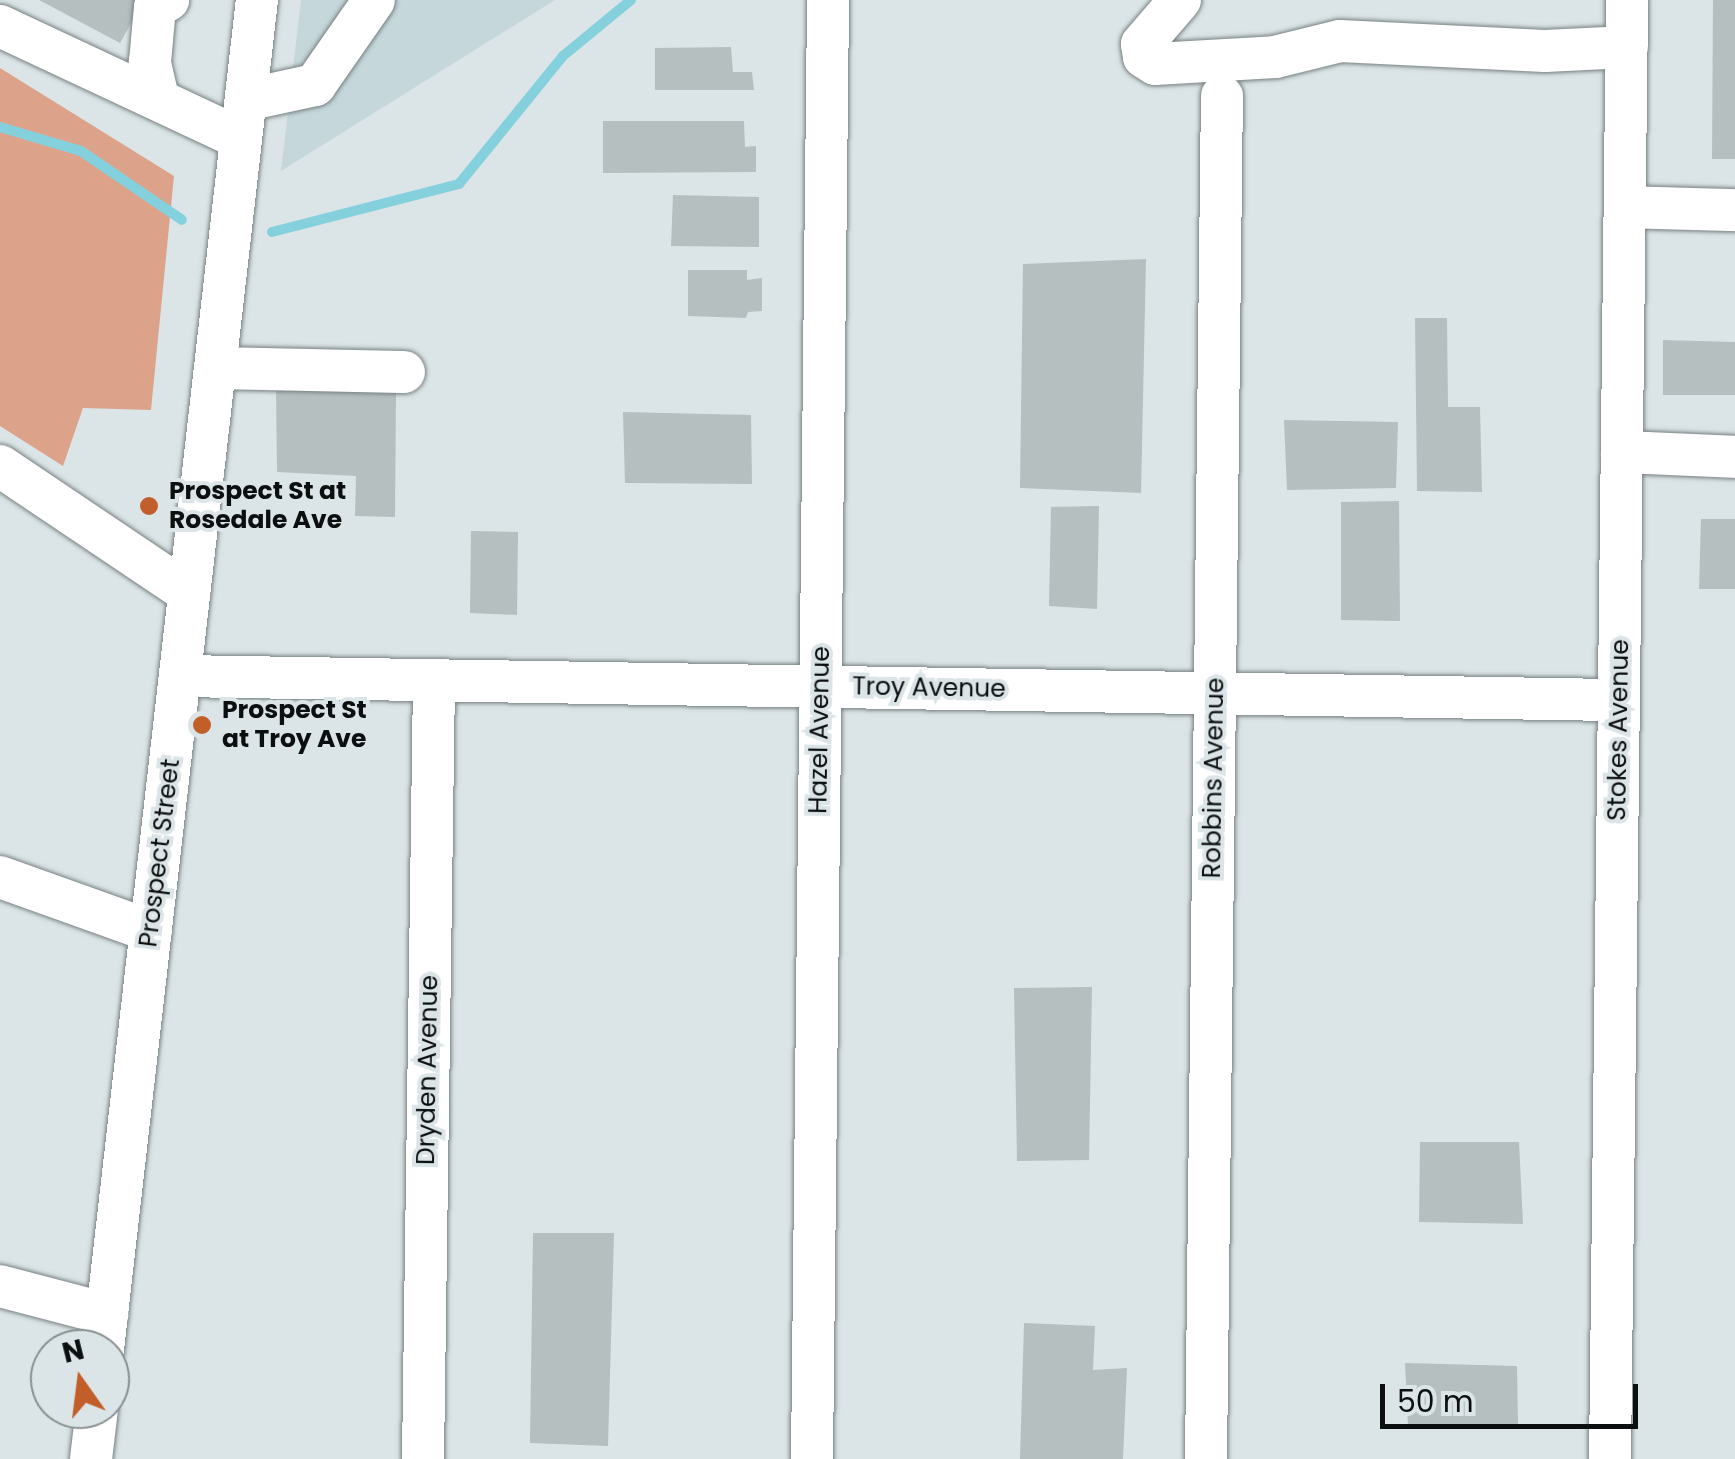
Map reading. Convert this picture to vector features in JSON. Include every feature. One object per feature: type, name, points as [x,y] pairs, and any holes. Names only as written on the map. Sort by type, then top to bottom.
[{"type":"street","points":[[158,98],[150,62],[155,7],[168,0]]},
{"type":"street","name":"Prospect Street","points":[[105,1329],[257,0]]},
{"type":"street","points":[[0,26],[158,98],[243,120],[315,85],[374,0]]},
{"type":"street","name":"Hazel Avenue","points":[[812,1459],[828,0]]},
{"type":"street","points":[[1180,0],[1142,44],[1144,57],[1154,64],[1275,57],[1340,41],[1545,51],[1627,48]]},
{"type":"street","name":"Stokes Avenue","points":[[1610,1459],[1627,0]]},
{"type":"street","name":"Robbins Avenue","points":[[1206,1459],[1222,96]]},
{"type":"street","points":[[1625,207],[1735,210]]},
{"type":"street","points":[[215,368],[404,372]]},
{"type":"street","points":[[1622,452],[1735,457]]},
{"type":"street","points":[[0,466],[189,593]]},
{"type":"street","name":"Troy Avenue","points":[[180,676],[1619,700]]},
{"type":"street","name":"Dryden Avenue","points":[[423,1459],[434,680]]},
{"type":"street","points":[[0,877],[151,930]]},
{"type":"street","points":[[0,1286],[98,1329]]},
{"type":"street","points":[[91,1459],[94,1429]]},
{"type":"shaded area","points":[[301,0],[555,0],[281,171]]},
{"type":"shaded area","points":[[0,68],[174,176],[151,410],[83,408],[63,466],[0,426]]},
{"type":"building","points":[[39,0],[144,0],[120,43]]},
{"type":"building","points":[[1713,0],[1735,0],[1735,159],[1712,159]]},
{"type":"building","points":[[731,47],[733,72],[752,72],[754,90],[655,90],[655,48]]},
{"type":"building","points":[[603,121],[744,121],[745,147],[756,146],[756,172],[603,173]]},
{"type":"building","points":[[673,195],[759,197],[759,247],[671,246]]},
{"type":"building","points":[[1146,259],[1141,493],[1020,488],[1023,264]]},
{"type":"building","points":[[688,270],[747,270],[747,280],[762,278],[762,311],[748,312],[746,318],[688,316]]},
{"type":"building","points":[[1415,318],[1447,318],[1448,407],[1480,407],[1482,492],[1417,491]]},
{"type":"building","points":[[1663,340],[1735,342],[1735,395],[1663,395]]},
{"type":"building","points":[[276,387],[396,393],[395,517],[355,516],[356,476],[277,472]]},
{"type":"building","points":[[623,412],[751,415],[752,484],[625,483]]},
{"type":"building","points":[[1284,420],[1398,422],[1396,488],[1287,490]]},
{"type":"building","points":[[1399,501],[1400,621],[1341,620],[1341,502]]},
{"type":"building","points":[[1099,506],[1097,609],[1049,606],[1051,507]]},
{"type":"building","points":[[1701,519],[1735,519],[1735,589],[1699,589]]},
{"type":"building","points":[[471,531],[518,532],[517,615],[470,613]]},
{"type":"building","points":[[1092,987],[1089,1160],[1017,1161],[1014,988]]},
{"type":"building","points":[[1420,1142],[1519,1142],[1523,1224],[1419,1222]]},
{"type":"building","points":[[533,1233],[614,1233],[608,1446],[530,1443]]},
{"type":"building","points":[[1024,1323],[1095,1326],[1093,1370],[1127,1368],[1123,1459],[1020,1459]]},
{"type":"building","points":[[1405,1363],[1517,1366],[1518,1427],[1408,1426]]},
{"type":"waterway","points":[[272,232],[459,184],[563,56],[631,0]]},
{"type":"waterway","points":[[0,127],[81,151],[182,220]]},
{"type":"place","name":"Prospect St at Rosedale Ave","points":[[149,506]]},
{"type":"place","name":"Prospect St at Troy Ave","points":[[202,725]]}]
